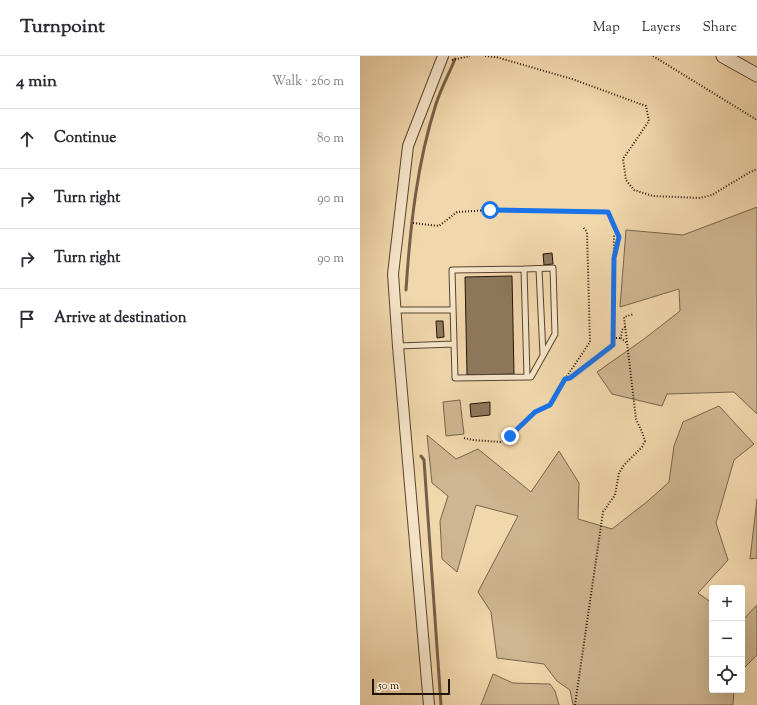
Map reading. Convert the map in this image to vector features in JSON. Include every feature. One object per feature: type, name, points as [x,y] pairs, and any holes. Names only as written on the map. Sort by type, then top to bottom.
[{"type":"street","points":[[723,56],[757,75]]},
{"type":"street","points":[[429,705],[393,274],[408,146],[442,59]]},
{"type":"lane","points":[[539,268],[543,356]]},
{"type":"lane","points":[[553,268],[555,334],[532,377],[455,378],[452,270],[524,269],[553,268]]},
{"type":"lane","points":[[524,269],[526,377]]},
{"type":"lane","points":[[395,310],[453,310]]},
{"type":"lane","points":[[398,346],[454,344]]},
{"type":"path","points":[[442,59],[470,56]]},
{"type":"path","points":[[485,56],[496,57],[572,79],[646,106],[649,121],[623,159],[626,180],[634,190],[653,196],[700,198],[712,195],[757,169]]},
{"type":"path","points":[[653,56],[757,120]]},
{"type":"path","points":[[413,223],[439,226],[457,212],[490,210],[608,212],[619,237],[614,258]]},
{"type":"path","points":[[464,438],[500,442],[506,440],[535,412],[550,405],[565,379],[590,342],[587,232],[583,227]]},
{"type":"path","points":[[565,379],[570,378],[613,345],[614,234]]},
{"type":"path","points":[[575,705],[603,512],[615,495],[619,474],[624,465],[642,447],[645,441],[636,419],[624,317],[634,314]]},
{"type":"path","points":[[621,338],[622,330],[625,327]]},
{"type":"path","points":[[613,338],[621,338],[627,343]]},
{"type":"shaded area","points":[[757,207],[757,414],[734,392],[667,394],[662,406],[612,394],[597,372],[644,339],[680,311],[679,289],[620,307],[626,230],[683,235]]},
{"type":"shaded area","points":[[460,400],[464,434],[446,436],[443,402]]},
{"type":"shaded area","points":[[719,406],[754,444],[734,460],[716,523],[728,560],[698,593],[709,601],[709,693],[734,693],[733,705],[573,705],[570,690],[557,681],[544,664],[497,658],[491,612],[478,592],[518,516],[476,505],[457,572],[442,559],[440,521],[448,496],[432,483],[427,435],[456,459],[478,449],[531,492],[559,451],[579,483],[578,519],[612,529],[648,501],[669,482],[674,446],[683,422]]},
{"type":"shaded area","points":[[757,499],[757,558],[750,559]]},
{"type":"shaded area","points":[[757,605],[757,655],[745,667],[745,621],[745,618]]},
{"type":"shaded area","points":[[493,674],[513,683],[550,684],[555,691],[559,705],[481,705]]},
{"type":"building","points":[[552,253],[553,264],[544,265],[543,254]]},
{"type":"building","points":[[512,276],[514,374],[467,375],[465,277]]},
{"type":"building","points":[[436,321],[443,321],[444,337],[437,338]]},
{"type":"building","points":[[490,402],[490,415],[471,417],[470,404]]},
{"type":"waterway","points":[[406,290],[412,219],[419,172],[429,126],[438,98],[455,59]]},
{"type":"waterway","points":[[421,456],[424,460],[441,705]]},
{"type":"route","points":[[490,210],[608,212],[619,237],[614,258],[613,345],[570,378],[565,379],[550,405],[535,412],[510,436]]}]
